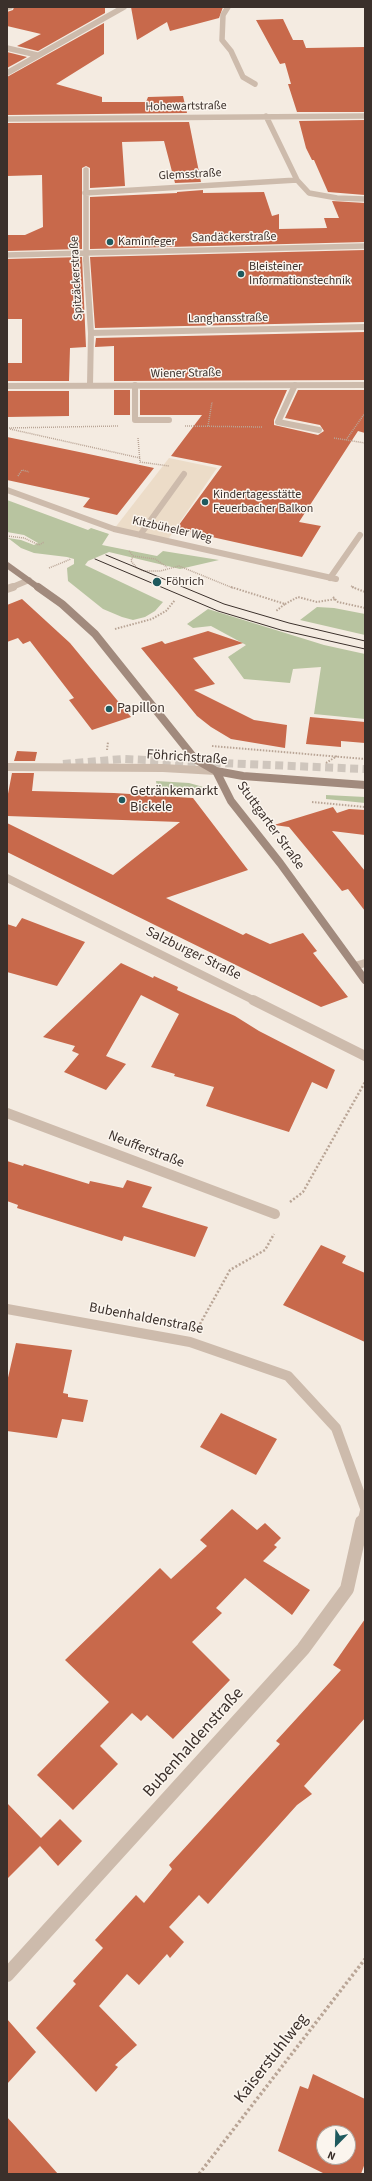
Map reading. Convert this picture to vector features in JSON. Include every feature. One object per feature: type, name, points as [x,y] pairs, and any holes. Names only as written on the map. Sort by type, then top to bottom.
[{"type":"main road","points":[[7,565],[62,604],[95,634],[195,759],[216,771]]},
{"type":"main road","name":"Föhrichstraße","points":[[216,771],[243,776],[365,785]]},
{"type":"main road","name":"Stuttgarter Straße","points":[[216,771],[231,801],[280,863],[365,980]]},
{"type":"street","points":[[7,73],[124,7]]},
{"type":"street","points":[[228,7],[223,15],[222,40],[231,51],[243,77],[255,84]]},
{"type":"street","points":[[7,48],[38,55]]},
{"type":"street","points":[[266,116],[297,180],[309,193],[337,198],[365,199]]},
{"type":"street","name":"Hohewartstraße","points":[[7,119],[365,116]]},
{"type":"street","name":"Spitzäckerstraße","points":[[86,170],[85,252],[91,333],[90,385]]},
{"type":"street","name":"Glemsstraße","points":[[86,193],[297,180]]},
{"type":"street","name":"Sandäckerstraße","points":[[7,255],[365,246]]},
{"type":"street","name":"Langhansstraße","points":[[91,333],[365,326]]},
{"type":"street","points":[[295,385],[278,422],[319,430]]},
{"type":"street","name":"Wiener Straße","points":[[7,386],[365,385]]},
{"type":"street","points":[[135,386],[136,423],[169,420]]},
{"type":"street","points":[[140,535],[184,474]]},
{"type":"street","name":"Kitzbüheler Weg","points":[[7,490],[114,529],[333,578],[360,535]]},
{"type":"street","points":[[7,589],[29,580]]},
{"type":"street","name":"Föhrichstraße","points":[[7,767],[156,768],[216,771]]},
{"type":"street","name":"Salzburger Straße","points":[[7,878],[365,1056]]},
{"type":"street","points":[[355,966],[365,963]]},
{"type":"street","name":"Neufferstraße","points":[[7,1113],[275,1214]]},
{"type":"street","name":"Bubenhaldenstraße","points":[[7,1309],[190,1342],[288,1376],[336,1428],[365,1508]]},
{"type":"street","name":"Bubenhaldenstraße","points":[[7,1975],[303,1649],[347,1589],[365,1511]]},
{"type":"path","points":[[346,440],[365,413]]},
{"type":"path","points":[[7,428],[136,423],[140,462],[188,470],[184,474]]},
{"type":"path","points":[[185,426],[267,427]]},
{"type":"path","points":[[7,428],[140,458]]},
{"type":"path","points":[[331,437],[365,444]]},
{"type":"path","points":[[7,536],[24,538],[39,545],[44,542]]},
{"type":"path","points":[[129,551],[132,556],[131,561],[137,568],[143,570],[160,571],[179,566],[249,594],[285,604]]},
{"type":"path","points":[[132,556],[155,559],[167,567],[162,570]]},
{"type":"path","points":[[50,568],[71,559]]},
{"type":"path","points":[[276,611],[298,597],[317,602],[336,599]]},
{"type":"path","points":[[115,628],[152,619],[166,612],[175,600]]},
{"type":"path","points":[[220,746],[365,759]]},
{"type":"path","points":[[305,801],[365,807]]},
{"type":"path","points":[[362,1087],[365,1082]]},
{"type":"path","name":"Kaiserstuhlweg","points":[[199,2174],[365,1959]]},
{"type":"green space","points":[[7,500],[88,530],[91,528],[109,534],[102,545],[157,556],[163,551],[219,560],[180,569],[109,552],[88,561],[85,565],[163,602],[155,611],[145,617],[133,620],[122,617],[103,609],[68,581],[67,568],[74,564],[74,559],[34,553],[21,548],[8,538],[21,540],[34,545],[38,543],[24,535],[7,532]]},
{"type":"green space","points":[[317,607],[334,608],[365,614],[365,635],[300,620]]},
{"type":"green space","points":[[208,609],[324,645],[365,654],[365,719],[314,714],[321,667],[293,669],[290,683],[244,679],[228,657],[246,645],[211,626],[193,628],[187,624]]},
{"type":"green space","points":[[156,781],[189,783],[207,788],[208,791],[157,788]]},
{"type":"green space","points":[[326,795],[365,797],[365,803],[326,799]]},
{"type":"shaded area","points":[[169,458],[217,468],[167,541],[114,529]]},
{"type":"building","points":[[14,7],[105,7],[105,13],[38,51],[17,46],[41,34],[7,26],[7,12],[13,10]]},
{"type":"building","points":[[131,7],[223,7],[219,18],[170,31],[167,22],[137,40]]},
{"type":"building","points":[[283,19],[293,40],[303,40],[306,48],[365,47],[365,112],[297,112],[288,84],[291,84],[285,63],[280,64],[256,20]]},
{"type":"building","points":[[104,23],[104,54],[56,84],[102,97],[102,102],[146,102],[148,97],[183,96],[187,113],[7,115],[7,77]]},
{"type":"building","points":[[7,52],[27,57],[7,68]]},
{"type":"building","points":[[365,120],[365,195],[328,192],[314,160],[312,160],[306,148],[299,121]]},
{"type":"building","points":[[189,122],[201,182],[175,183],[164,141],[122,142],[125,186],[90,188],[90,168],[86,166],[82,168],[82,249],[7,251],[7,235],[25,235],[43,227],[42,175],[7,176],[7,123]]},
{"type":"building","points":[[203,190],[203,193],[264,192],[272,216],[279,214],[279,229],[327,228],[324,218],[339,218],[332,201],[365,203],[365,242],[90,249],[90,197],[177,193]]},
{"type":"building","points":[[365,250],[365,322],[95,328],[90,257]]},
{"type":"building","points":[[82,257],[86,347],[70,348],[69,381],[7,381],[7,363],[22,363],[22,319],[7,319],[7,259]]},
{"type":"building","points":[[365,332],[365,380],[114,381],[114,346],[95,347],[96,338]]},
{"type":"building","points":[[114,390],[130,390],[130,415],[114,415]]},
{"type":"building","points":[[140,390],[287,390],[274,420],[274,425],[318,435],[324,431],[320,425],[285,418],[298,390],[365,390],[365,433],[358,431],[299,522],[321,526],[302,557],[176,529],[222,466],[171,456],[202,415],[140,415]]},
{"type":"building","points":[[7,391],[69,391],[69,416],[7,417]]},
{"type":"building","points":[[7,437],[154,468],[117,515],[83,507],[90,498],[7,480]]},
{"type":"building","points":[[22,599],[70,643],[131,717],[92,730],[69,700],[74,698],[30,641],[23,644],[18,638],[7,642],[7,605]]},
{"type":"building","points":[[208,631],[243,643],[193,658],[215,684],[194,690],[254,720],[287,725],[285,748],[231,739],[211,727],[197,716],[141,648],[162,641],[165,644]]},
{"type":"building","points":[[310,717],[365,722],[365,743],[341,741],[341,747],[306,744]]},
{"type":"building","points":[[17,751],[37,752],[35,761],[14,761]]},
{"type":"building","points":[[12,773],[34,773],[32,791],[114,793],[193,798],[248,870],[166,898],[243,935],[246,933],[270,944],[303,933],[317,951],[313,953],[348,997],[321,1007],[7,852],[7,823],[113,875],[180,822],[7,816],[7,799]]},
{"type":"building","points":[[333,807],[337,813],[349,809],[365,810],[365,835],[332,831],[365,871],[365,911],[348,889],[342,891],[289,827],[274,825]]},
{"type":"building","points":[[22,918],[85,942],[57,986],[7,972],[7,924],[16,927]]},
{"type":"building","points":[[121,963],[153,978],[154,976],[178,987],[177,990],[235,1016],[259,1031],[335,1070],[327,1089],[312,1082],[289,1132],[206,1106],[214,1087],[174,1076],[175,1074],[151,1067],[179,1014],[141,995],[106,1056],[126,1064],[106,1090],[64,1072],[79,1054],[72,1051],[75,1046],[43,1037]]},
{"type":"building","points":[[7,1161],[23,1166],[24,1164],[89,1184],[90,1181],[123,1188],[127,1180],[152,1187],[142,1207],[208,1227],[195,1257],[124,1236],[122,1241],[17,1208],[18,1205],[7,1201]]},
{"type":"building","points":[[321,1245],[346,1256],[342,1263],[365,1273],[365,1342],[283,1305]]},
{"type":"building","points":[[16,1343],[72,1350],[63,1393],[68,1394],[68,1397],[88,1400],[83,1422],[62,1419],[57,1438],[7,1431],[7,1382]]},
{"type":"building","points":[[221,1413],[277,1439],[256,1475],[200,1447]]},
{"type":"building","points":[[232,1509],[257,1530],[265,1523],[281,1538],[274,1545],[277,1547],[263,1561],[310,1590],[292,1615],[245,1578],[216,1608],[222,1613],[192,1642],[230,1680],[173,1739],[147,1715],[141,1721],[132,1713],[100,1746],[118,1764],[73,1810],[37,1775],[109,1702],[65,1660],[160,1568],[171,1579],[207,1546],[200,1540]]},
{"type":"building","points":[[365,1619],[365,1718],[304,1786],[312,1794],[297,1805],[208,1904],[199,1895],[169,1927],[184,1942],[170,1958],[167,1954],[139,1985],[127,1974],[99,2006],[137,2045],[115,2065],[118,2067],[96,2092],[36,2028],[76,1984],[73,1981],[103,1948],[95,1940],[136,1895],[144,1903],[172,1869],[169,1865],[280,1744],[276,1741],[341,1670],[333,1665]]},
{"type":"building","points":[[7,1803],[41,1838],[60,1819],[82,1841],[58,1866],[40,1846],[7,1879]]},
{"type":"building","points":[[7,2019],[36,2052],[7,2084]]},
{"type":"building","points":[[313,2074],[365,2099],[365,2163],[361,2174],[325,2174],[278,2151],[300,2086],[308,2089]]},
{"type":"building","points":[[7,2117],[26,2138],[58,2174],[7,2174]]},
{"type":"tunnel","points":[[63,764],[123,759],[365,769]]},
{"type":"tram line","points":[[106,555],[224,604],[289,623],[365,641]]},
{"type":"tram line","points":[[95,559],[218,611],[281,630],[365,649]]},
{"type":"place","name":"Kaminfeger","points":[[110,242]]},
{"type":"place","name":"Bleisteiner Informationstechnik","points":[[241,274]]},
{"type":"place","name":"Kindertagesstätte Feuerbacher Balkon","points":[[205,502]]},
{"type":"place","name":"Föhrich","points":[[157,582]]},
{"type":"place","name":"Papillon","points":[[109,709]]},
{"type":"place","name":"Getränkemarkt Bickele","points":[[122,800]]}]
